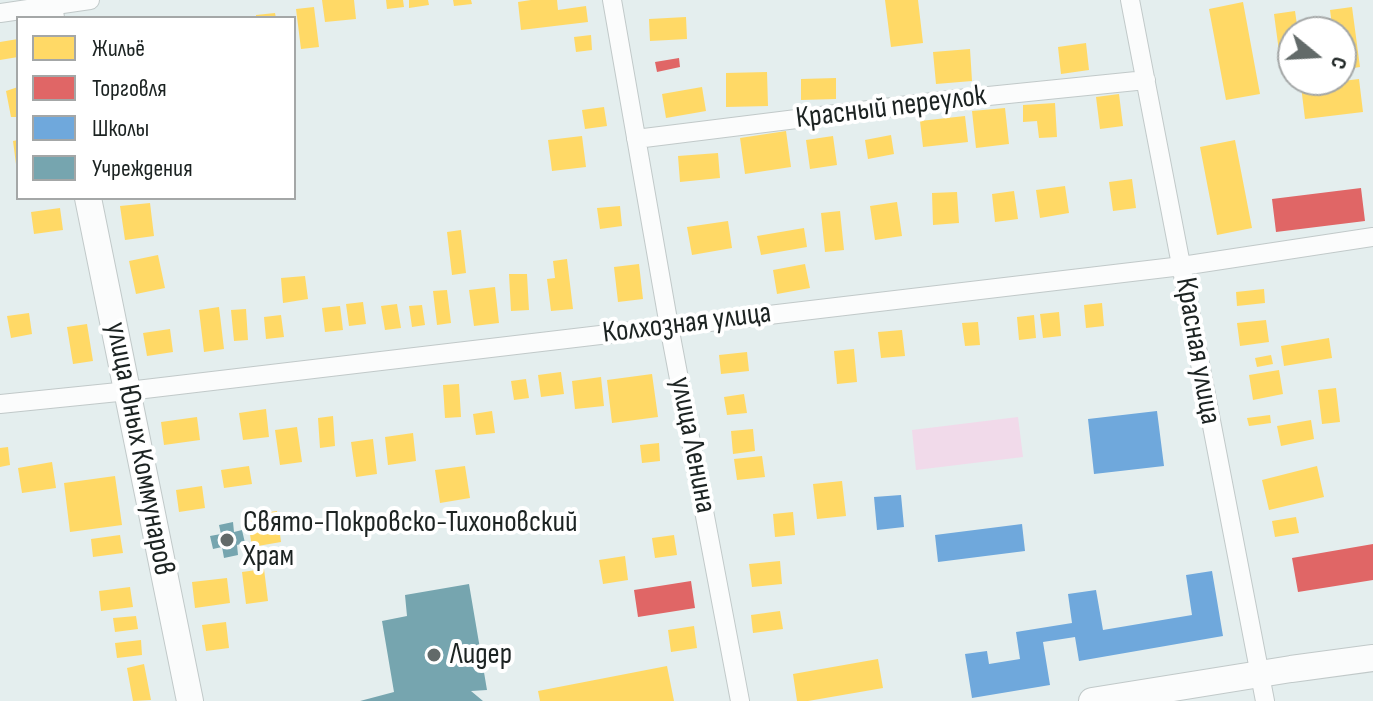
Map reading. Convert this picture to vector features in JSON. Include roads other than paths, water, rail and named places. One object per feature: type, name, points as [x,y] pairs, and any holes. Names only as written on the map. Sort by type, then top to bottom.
[{"type":"street","points":[[0,13],[90,0]]},
{"type":"street","name":"улица Ленина","points":[[612,0],[669,326],[740,701]]},
{"type":"street","name":"Красная улица","points":[[1130,0],[1265,701]]},
{"type":"street","name":"Красный переулок","points":[[636,139],[949,100],[1146,80]]},
{"type":"street","name":"улица Юных Коммунаров","points":[[88,200],[190,701]]},
{"type":"street","name":"Колхозная улица","points":[[0,404],[1182,266],[1373,237]]},
{"type":"street","points":[[1092,701],[1373,658]]},
{"type":"place","name":"Свято-Покровско-Тихоновский Храм","points":[[227,540]]},
{"type":"place","name":"Лидер","points":[[434,655]]}]
